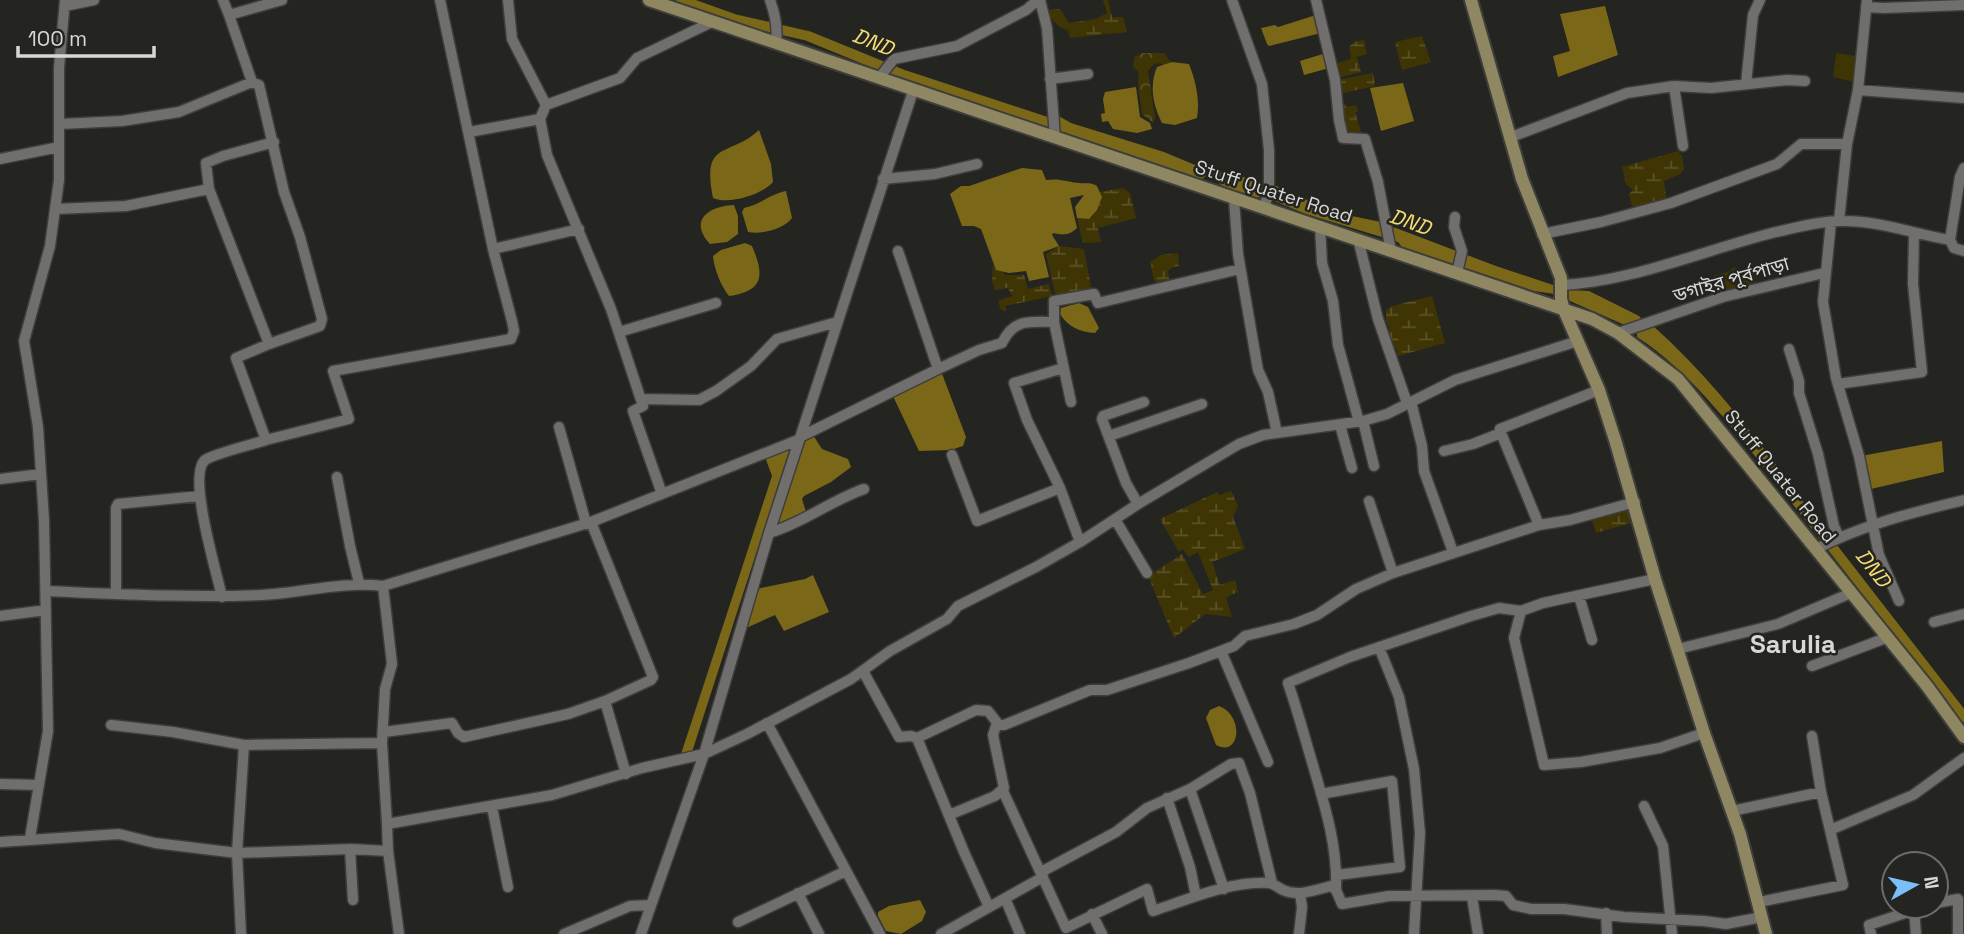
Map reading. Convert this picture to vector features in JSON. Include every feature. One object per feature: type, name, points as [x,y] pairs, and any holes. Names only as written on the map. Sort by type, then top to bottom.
[{"type":"street","points":[[30,838],[48,732],[41,474],[38,427],[24,341],[50,246],[59,180],[59,68],[65,3],[94,0]]},
{"type":"street","points":[[223,0],[252,82]]},
{"type":"street","points":[[229,15],[282,0]]},
{"type":"street","points":[[222,597],[199,496],[198,478],[206,459],[266,440],[349,419],[333,371],[512,339],[512,321],[493,249],[440,0]]},
{"type":"street","points":[[508,0],[512,39],[546,105]]},
{"type":"street","name":"Stuff Quater Road","points":[[649,0],[714,22],[776,32],[913,91],[1055,134],[1234,199],[1266,203],[1358,239],[1391,246],[1562,304],[1622,331],[1678,379],[1927,686],[1964,737]]},
{"type":"street","points":[[770,0],[776,32]]},
{"type":"street","points":[[881,75],[894,59],[957,46],[1026,10],[1039,0],[1047,28],[1055,134]]},
{"type":"street","points":[[1232,0],[1262,84],[1269,150],[1266,203]]},
{"type":"street","points":[[1316,0],[1335,80],[1343,138],[1365,139],[1378,182],[1391,246]]},
{"type":"street","points":[[1471,0],[1522,178],[1561,281],[1562,304],[1599,390],[1655,579],[1732,811],[1766,934]]},
{"type":"street","points":[[1746,85],[1753,15],[1760,0]]},
{"type":"street","points":[[1899,601],[1878,555],[1859,456],[1838,384],[1823,302],[1824,273],[1858,90],[1866,3],[1884,8],[1964,5]]},
{"type":"street","points":[[662,494],[633,411],[643,406],[641,399],[619,332],[547,155],[540,120],[546,105],[620,78],[637,58],[714,22]]},
{"type":"street","points":[[1050,79],[1088,74]]},
{"type":"street","points":[[1511,137],[1627,93],[1674,86],[1711,88],[1805,81]]},
{"type":"street","points":[[60,124],[122,121],[178,112],[252,82],[259,85],[284,192],[300,237],[322,319],[320,326],[236,358],[266,440]]},
{"type":"street","points":[[1674,86],[1683,146]]},
{"type":"street","points":[[1858,90],[1964,98]]},
{"type":"street","points":[[641,934],[704,754],[769,533],[913,91]]},
{"type":"street","points":[[469,132],[540,120]]},
{"type":"street","points":[[269,344],[209,189],[206,163],[274,142]]},
{"type":"street","points":[[1542,234],[1601,222],[1671,202],[1777,164],[1801,144],[1847,144]]},
{"type":"street","points":[[0,159],[59,147]]},
{"type":"street","points":[[883,179],[935,174],[977,164]]},
{"type":"street","points":[[1964,168],[1960,177],[1950,240],[1954,248],[1964,251]]},
{"type":"street","points":[[55,209],[125,206],[209,189]]},
{"type":"street","points":[[1234,199],[1240,268],[1258,370],[1268,392],[1277,433]]},
{"type":"street","points":[[1455,217],[1454,227],[1461,252],[1458,270]]},
{"type":"street","points":[[1561,281],[1583,284],[1613,278],[1806,225],[1835,222],[1891,227],[1950,240]]},
{"type":"street","points":[[1320,226],[1322,264],[1333,301],[1338,345],[1374,466]]},
{"type":"street","points":[[493,249],[579,229]]},
{"type":"street","points":[[1838,384],[1922,372],[1913,284],[1914,233]]},
{"type":"street","points":[[1358,239],[1378,319],[1407,403],[1412,406],[1422,446],[1424,471],[1453,552]]},
{"type":"street","points":[[898,251],[938,369]]},
{"type":"street","points":[[1072,402],[1054,322],[1054,301],[1094,294],[1098,303],[1240,268]]},
{"type":"street","name":"ডগাইর পূর্বপাড়া","points":[[1622,331],[1734,295],[1824,273]]},
{"type":"street","points":[[619,332],[716,303]]},
{"type":"street","points":[[641,399],[699,400],[751,366],[776,339],[837,322]]},
{"type":"street","points":[[46,591],[222,597],[288,594],[359,583],[383,586],[588,522],[662,494],[799,439],[938,369],[979,350],[1002,343],[1013,326],[1022,323],[1054,322]]},
{"type":"street","points":[[387,824],[552,795],[704,754],[820,696],[905,641],[947,618],[958,606],[1080,542],[1236,446],[1263,435],[1340,425],[1387,414],[1455,380],[1578,341]]},
{"type":"street","points":[[1788,349],[1799,381],[1799,393],[1839,537]]},
{"type":"street","points":[[1063,368],[1014,383],[1027,420],[1060,488],[1080,542]]},
{"type":"street","points":[[1539,525],[1500,429],[1599,390]]},
{"type":"street","points":[[1138,504],[1126,483],[1103,416],[1144,402]]},
{"type":"street","points":[[1109,436],[1202,404]]},
{"type":"street","points":[[1340,425],[1352,468]]},
{"type":"street","points":[[384,732],[452,723],[464,737],[568,713],[605,701],[653,677],[588,522],[559,427]]},
{"type":"street","points":[[1444,451],[1473,444],[1500,433]]},
{"type":"street","points":[[952,455],[976,520],[1060,488]]},
{"type":"street","points":[[0,479],[41,474]]},
{"type":"street","points":[[337,477],[359,583]]},
{"type":"street","points":[[769,533],[788,528],[839,498],[864,489]]},
{"type":"street","points":[[116,594],[118,504],[199,496]]},
{"type":"street","points":[[1816,550],[1839,537],[1964,499]]},
{"type":"street","points":[[1369,501],[1394,573]]},
{"type":"street","points":[[863,670],[899,737],[917,738],[976,710],[988,710],[996,723],[1004,725],[1090,690],[1107,690],[1221,651],[1234,646],[1245,636],[1294,624],[1317,615],[1356,589],[1453,552],[1539,525],[1570,520],[1634,502]]},
{"type":"street","points":[[1115,519],[1147,573]]},
{"type":"street","points":[[1655,579],[1521,611],[1499,608],[1379,647],[1288,683],[1300,717],[1331,832],[1337,875],[1336,890],[1342,904],[1389,896],[1502,895],[1507,896],[1513,905],[1531,909],[1564,909],[1669,920],[1704,920],[1726,925],[1762,918]]},
{"type":"street","points":[[383,586],[392,664],[385,689],[382,743],[388,850],[399,934]]},
{"type":"street","points":[[1678,649],[1777,624],[1851,593]]},
{"type":"street","points":[[1578,596],[1592,640]]},
{"type":"street","points":[[0,616],[46,610]]},
{"type":"street","points":[[1521,611],[1514,638],[1544,765],[1581,762],[1660,748],[1704,733]]},
{"type":"street","points":[[1934,622],[1964,614]]},
{"type":"street","points":[[1812,666],[1886,638]]},
{"type":"street","points":[[1379,647],[1399,697],[1411,748],[1420,833],[1414,934]]},
{"type":"street","points":[[1221,651],[1268,762]]},
{"type":"street","points":[[605,701],[626,774]]},
{"type":"street","points":[[767,723],[880,934]]},
{"type":"street","points":[[996,723],[993,735],[1004,782],[1003,791],[1066,928],[1147,889],[1153,911],[1224,889],[1272,883],[1284,891],[1300,893],[1331,886],[1336,890]]},
{"type":"street","points":[[111,725],[173,732],[244,745],[382,743]]},
{"type":"street","points":[[1759,902],[1843,885],[1821,792],[1812,736]]},
{"type":"street","points":[[917,738],[989,907]]},
{"type":"street","points":[[241,934],[237,853],[244,745]]},
{"type":"street","points":[[1830,830],[1913,795],[1964,758]]},
{"type":"street","points":[[941,934],[1116,832],[1147,808],[1189,789],[1231,764],[1239,763],[1250,793],[1272,883]]},
{"type":"street","points":[[1321,794],[1392,781],[1399,867]]},
{"type":"street","points":[[0,784],[39,785]]},
{"type":"street","points":[[1189,789],[1224,889]]},
{"type":"street","points":[[949,815],[1003,791]]},
{"type":"street","points":[[1732,811],[1821,792]]},
{"type":"street","points":[[1167,798],[1190,867],[1196,896]]},
{"type":"street","points":[[1644,806],[1662,845],[1672,934]]},
{"type":"street","points":[[492,807],[508,887]]},
{"type":"street","points":[[0,842],[119,834],[155,843],[237,853],[388,850]]},
{"type":"street","points":[[350,849],[353,900]]},
{"type":"street","points":[[1337,875],[1418,864]]},
{"type":"street","points":[[738,922],[846,871]]},
{"type":"street","points":[[798,893],[819,934]]},
{"type":"street","points":[[1299,934],[1302,907],[1300,893]]},
{"type":"street","points":[[1472,897],[1478,934]]},
{"type":"street","points":[[1005,898],[1020,934]]},
{"type":"street","points":[[1950,900],[1958,899],[1958,934]]},
{"type":"street","points":[[564,934],[630,906],[651,905]]},
{"type":"street","points":[[1092,914],[1102,934]]},
{"type":"street","points":[[1606,914],[1607,934]]},
{"type":"street","points":[[1871,934],[1869,925],[1884,920]]},
{"type":"green space","points":[[1103,0],[1108,0],[1112,17],[1123,17],[1127,32],[1070,38],[1068,30],[1055,23],[1048,10],[1060,9],[1069,23],[1096,19],[1107,13]]},
{"type":"green space","points":[[1422,36],[1431,62],[1402,70],[1395,42]]},
{"type":"green space","points":[[1364,40],[1367,54],[1357,57],[1361,72],[1337,78],[1334,64],[1351,59],[1349,47],[1354,42]]},
{"type":"green space","points":[[1143,53],[1164,53],[1172,64],[1164,67],[1161,63],[1154,64],[1148,71],[1155,118],[1153,123],[1142,114],[1138,88],[1139,72],[1133,67],[1134,57]]},
{"type":"green space","points":[[1836,53],[1855,56],[1854,82],[1833,77]]},
{"type":"green space","points":[[1373,73],[1375,86],[1339,94],[1338,80]]},
{"type":"green space","points":[[1346,104],[1347,107],[1356,105],[1358,111],[1355,112],[1362,135],[1345,133],[1340,105]]},
{"type":"green space","points":[[1678,151],[1682,156],[1684,169],[1680,174],[1664,181],[1666,198],[1632,206],[1629,194],[1633,190],[1626,184],[1622,167]]},
{"type":"green space","points":[[1123,188],[1130,193],[1136,218],[1098,228],[1101,242],[1083,243],[1077,218],[1089,219],[1099,192]]},
{"type":"green space","points":[[1059,246],[1084,249],[1092,292],[1056,297],[1046,254]]},
{"type":"green space","points":[[1178,253],[1179,266],[1168,271],[1170,284],[1157,283],[1150,262],[1161,255]]},
{"type":"green space","points":[[993,264],[996,270],[1005,275],[1024,275],[1028,289],[1049,284],[1052,296],[1005,306],[1006,311],[1001,310],[998,301],[1012,296],[1008,288],[995,290],[992,281]]},
{"type":"green space","points":[[1734,267],[1737,270],[1748,267],[1756,277],[1750,279],[1750,282],[1756,281],[1758,286],[1717,294],[1713,276],[1730,271]]},
{"type":"green space","points":[[1432,296],[1445,343],[1398,356],[1396,348],[1391,349],[1384,332],[1390,329],[1386,321],[1386,310]]},
{"type":"green space","points":[[1231,491],[1238,506],[1233,517],[1245,549],[1212,562],[1220,585],[1235,580],[1238,592],[1226,597],[1232,617],[1205,614],[1174,638],[1148,576],[1182,554],[1203,594],[1213,590],[1198,552],[1189,557],[1183,549],[1179,552],[1160,519],[1217,492],[1220,495]]},
{"type":"green space","points":[[1629,506],[1635,522],[1596,533],[1591,517]]},
{"type":"shaded area","points":[[1605,6],[1618,55],[1558,77],[1553,56],[1570,51],[1560,14]]},
{"type":"shaded area","points":[[1316,15],[1321,33],[1269,46],[1267,44],[1261,28],[1275,25],[1278,27]]},
{"type":"shaded area","points":[[1326,53],[1329,68],[1304,75],[1300,61]]},
{"type":"shaded area","points":[[1172,62],[1189,64],[1198,104],[1197,118],[1175,125],[1162,123],[1154,102],[1153,88],[1157,67]]},
{"type":"shaded area","points":[[1403,83],[1414,121],[1381,131],[1370,88]]},
{"type":"shaded area","points":[[1136,87],[1140,117],[1150,123],[1152,129],[1137,133],[1113,129],[1108,121],[1102,122],[1105,92]]},
{"type":"shaded area","points":[[1057,115],[1071,123],[1164,152],[1207,170],[1225,172],[1279,187],[1286,195],[1302,198],[1347,215],[1381,222],[1384,226],[1568,290],[1589,291],[1639,316],[1691,362],[1743,422],[1792,486],[1787,497],[1698,389],[1627,326],[1554,294],[1534,291],[1402,247],[1398,242],[1306,214],[1261,196],[1257,198],[1234,192],[1207,175],[1202,179],[1194,178],[1058,130]]},
{"type":"shaded area","points":[[759,130],[771,164],[773,182],[745,198],[713,198],[710,179],[714,158]]},
{"type":"shaded area","points":[[1022,168],[1042,170],[1046,180],[1093,184],[1097,186],[1102,197],[1097,210],[1089,219],[1077,218],[1075,207],[1084,195],[1070,198],[1077,228],[1065,234],[1053,233],[1059,246],[1043,252],[1049,277],[1029,281],[1026,271],[1009,273],[996,270],[981,229],[962,226],[950,194],[961,186],[969,186]]},
{"type":"shaded area","points":[[786,191],[792,218],[772,230],[748,232],[742,212],[744,208]]},
{"type":"shaded area","points":[[734,205],[738,216],[738,234],[727,242],[710,244],[701,228],[704,216],[717,208]]},
{"type":"shaded area","points":[[745,243],[752,246],[756,256],[759,265],[758,280],[749,290],[729,296],[718,277],[713,256],[721,250]]},
{"type":"shaded area","points":[[1079,303],[1088,307],[1099,328],[1095,333],[1075,328],[1060,314],[1061,308]]},
{"type":"shaded area","points":[[941,371],[966,437],[963,446],[951,450],[919,451],[892,394]]},
{"type":"shaded area","points":[[813,435],[822,449],[848,459],[851,467],[831,482],[804,496],[802,499],[806,512],[779,526],[779,515],[806,437]]},
{"type":"shaded area","points":[[1942,441],[1944,472],[1871,489],[1867,484],[1861,456]]},
{"type":"shaded area","points":[[790,448],[692,752],[681,754],[772,476],[765,457]]},
{"type":"shaded area","points":[[813,575],[829,612],[784,631],[775,615],[744,629],[754,591]]},
{"type":"shaded area","points":[[1219,706],[1233,718],[1236,726],[1234,741],[1230,746],[1216,745],[1206,718],[1210,710]]},
{"type":"shaded area","points":[[920,900],[926,912],[922,921],[901,934],[886,931],[878,912],[889,906]]},
{"type":"waterway","name":"DND","points":[[681,0],[734,19],[808,36],[901,74],[1062,127]]},
{"type":"waterway","name":"DND","points":[[1781,481],[1964,717]]},
{"type":"district","name":"Sarulia","points":[[1793,644]]}]
